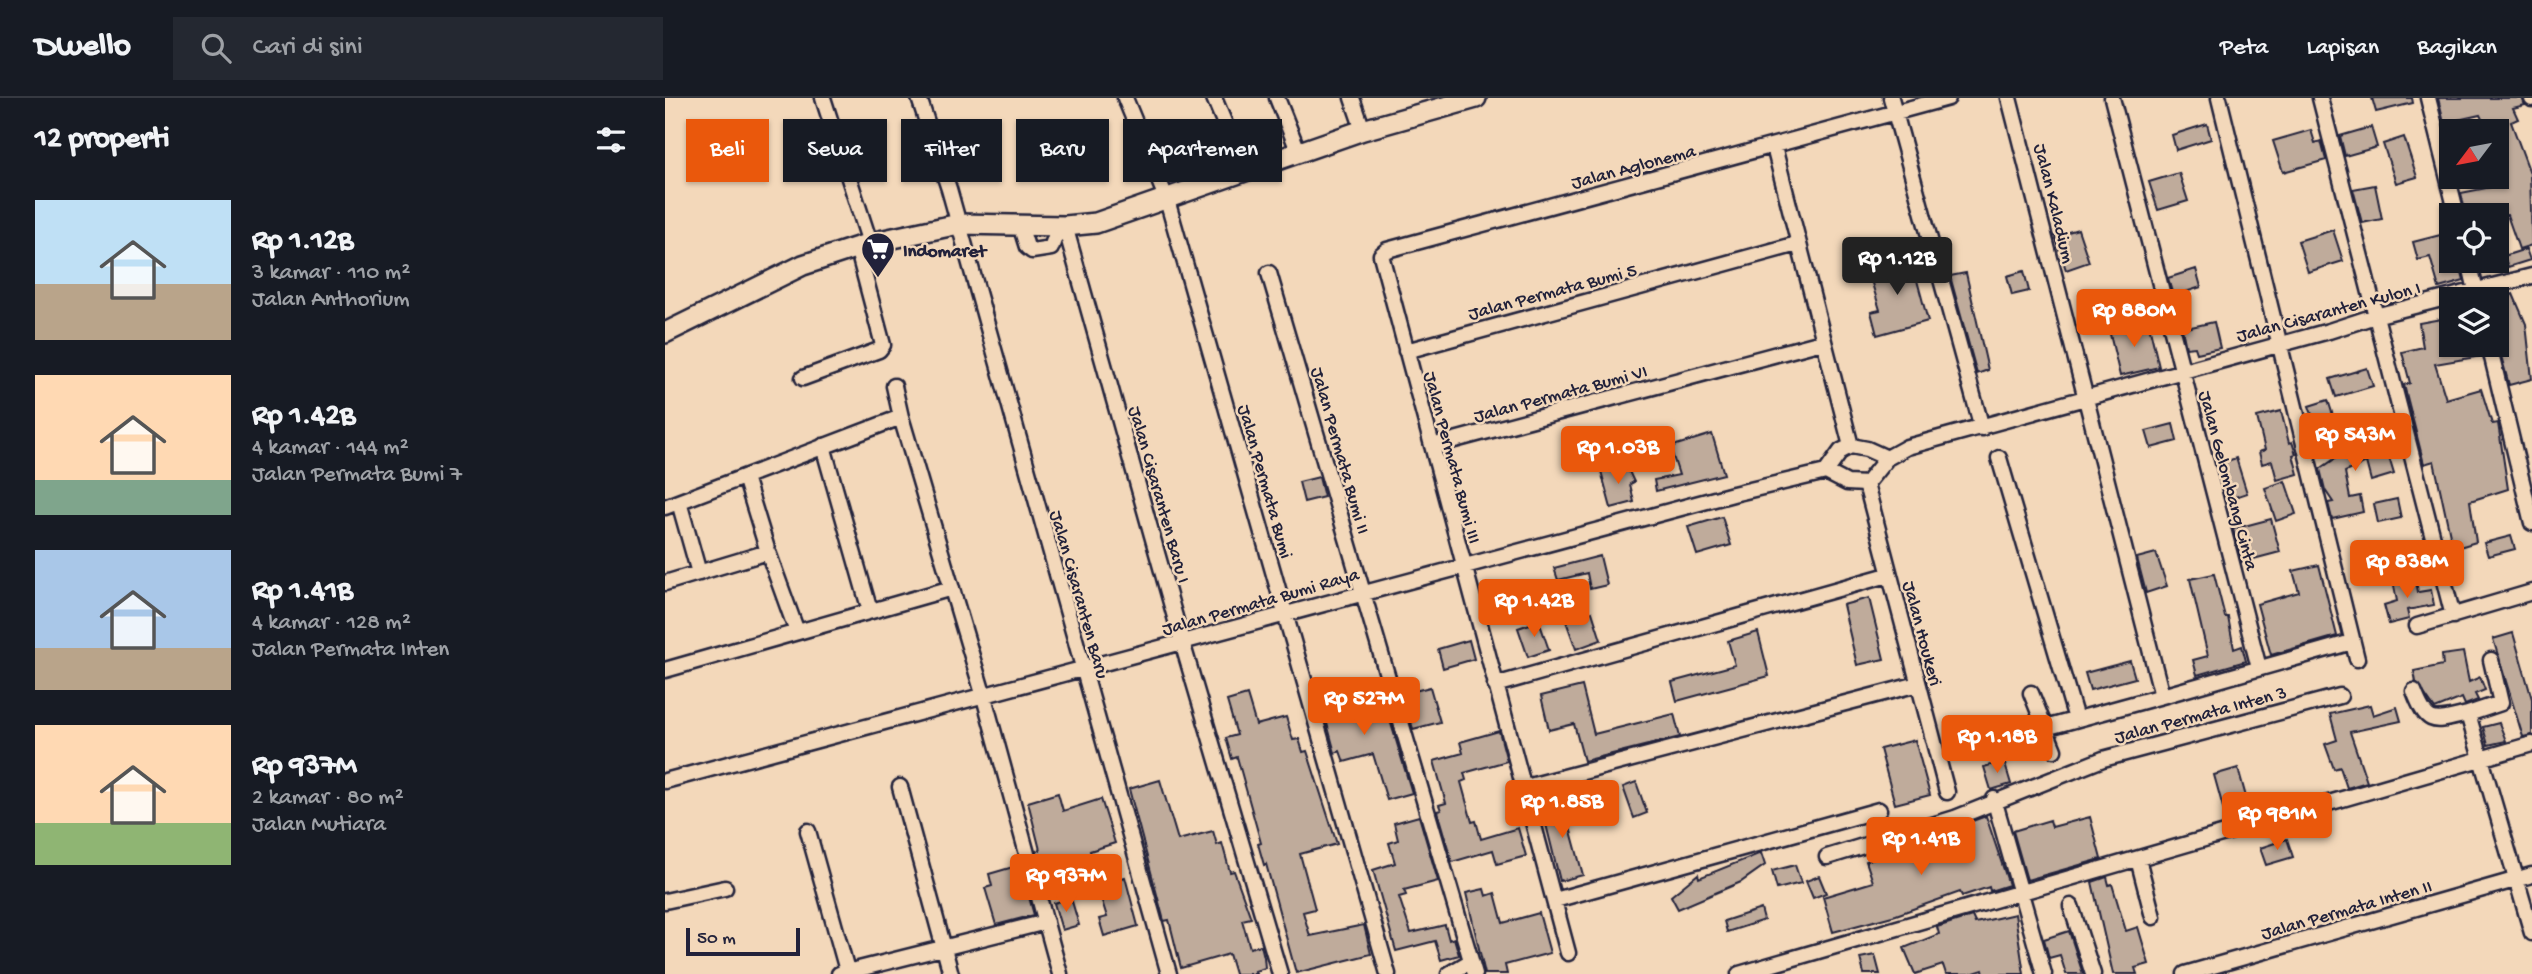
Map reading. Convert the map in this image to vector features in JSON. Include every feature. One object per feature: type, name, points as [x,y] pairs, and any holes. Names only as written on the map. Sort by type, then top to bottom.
[{"type":"main road","points":[[1282,159],[1363,130],[1476,98]]},
{"type":"main road","points":[[665,333],[803,265],[863,245],[959,224],[1062,226],[1096,222],[1217,182]]},
{"type":"street","points":[[803,378],[879,350],[883,345],[863,245],[823,98]]},
{"type":"street","name":"Jalan Cisaranten Baru","points":[[919,98],[959,224],[1169,974]]},
{"type":"street","name":"Jalan Permata Bumi","points":[[1125,98],[1167,200],[1388,974]]},
{"type":"street","points":[[1214,98],[1223,119]]},
{"type":"street","points":[[1277,98],[1299,153]]},
{"type":"street","points":[[1352,98],[1363,130]]},
{"type":"street","points":[[1891,98],[1982,428]]},
{"type":"street","name":"Jalan Aglonema","points":[[1381,255],[1387,250],[1948,98]]},
{"type":"street","name":"Jalan Kaladium","points":[[2009,98],[2162,696]]},
{"type":"street","name":"Jalan Gelombang Cinta","points":[[2112,98],[2259,668]]},
{"type":"street","points":[[2219,98],[2357,659]]},
{"type":"street","points":[[2320,98],[2453,616]]},
{"type":"street","points":[[2428,98],[2454,203]]},
{"type":"street","points":[[1774,147],[1822,342],[1851,446]]},
{"type":"street","name":"Jalan Cisaranten Baru I","points":[[1062,226],[1280,974]]},
{"type":"street","name":"Jalan Permata Bumi 5","points":[[1406,351],[1797,244]]},
{"type":"street","name":"Jalan Permata Bumi III","points":[[1381,255],[1567,953]]},
{"type":"street","name":"Jalan Permata Bumi II","points":[[1269,274],[1473,967]]},
{"type":"street","name":"Jalan Cisaranten Kulon I","points":[[2500,287],[2532,276]]},
{"type":"street","name":"Jalan Cisaranten Kulon I","points":[[1866,484],[1887,458],[1907,447],[2375,316],[2439,303]]},
{"type":"street","name":"Jalan Permata Bumi VI","points":[[1432,446],[1822,342]]},
{"type":"street","points":[[2492,357],[2532,523]]},
{"type":"street","points":[[894,386],[984,697],[1060,974]]},
{"type":"street","points":[[699,573],[672,504],[901,417]]},
{"type":"street","points":[[823,446],[870,611]]},
{"type":"street","points":[[1866,484],[1847,483],[1826,472],[1841,452],[1851,446],[1867,449],[1887,458]]},
{"type":"street","points":[[1999,458],[2075,719]]},
{"type":"street","name":"Jalan Permata Bumi Raya","points":[[665,781],[984,697],[1285,612],[1826,472]]},
{"type":"street","points":[[744,477],[797,632]]},
{"type":"street","name":"Jalan Houkeri","points":[[1866,484],[1947,792]]},
{"type":"street","points":[[665,583],[768,552]]},
{"type":"street","points":[[1495,685],[1888,575]]},
{"type":"street","points":[[665,670],[952,588]]},
{"type":"street","points":[[2417,626],[2532,592]]},
{"type":"street","points":[[2045,728],[2352,642]]},
{"type":"street","points":[[2414,691],[2422,712],[2429,720],[2437,722],[2501,703],[2491,660]]},
{"type":"street","points":[[1522,788],[1779,723],[1919,684]]},
{"type":"street","points":[[2031,693],[2054,750]]},
{"type":"street","name":"Jalan Permata Inten 3","points":[[1827,857],[1955,818],[1994,799],[2103,760],[2340,696]]},
{"type":"street","points":[[2468,714],[2532,933]]},
{"type":"street","points":[[1739,974],[2532,744]]},
{"type":"street","points":[[899,787],[951,974]]},
{"type":"street","points":[[1994,799],[2044,974]]},
{"type":"street","points":[[1555,900],[1879,810]]},
{"type":"street","points":[[808,831],[845,973],[1046,922]]},
{"type":"street","points":[[2137,859],[2153,917]]},
{"type":"street","name":"Jalan Permata Inten II","points":[[2185,974],[2532,875]]},
{"type":"street","points":[[665,901],[725,887]]},
{"type":"street","points":[[2071,906],[2094,974]]},
{"type":"street","points":[[1449,974],[1473,967]]},
{"type":"building","points":[[2372,98],[2412,98],[2413,103],[2376,112]]},
{"type":"building","points":[[2438,98],[2522,98],[2525,105],[2513,108],[2518,119],[2511,122],[2530,173],[2532,245],[2519,249],[2509,221],[2509,203],[2463,203],[2461,193],[2482,189],[2509,189],[2509,119],[2482,119],[2480,115],[2443,119]]},
{"type":"building","points":[[2207,124],[2211,139],[2176,150],[2172,135]]},
{"type":"building","points":[[2371,127],[2377,147],[2345,156],[2340,136]]},
{"type":"building","points":[[2311,130],[2315,143],[2321,141],[2326,160],[2283,172],[2273,141]]},
{"type":"building","points":[[2404,137],[2417,177],[2396,183],[2383,144]]},
{"type":"building","points":[[2179,173],[2188,201],[2158,210],[2149,182]]},
{"type":"building","points":[[2375,185],[2382,219],[2362,223],[2353,189]]},
{"type":"building","points":[[2078,229],[2089,262],[2066,270],[2055,236]]},
{"type":"building","points":[[2333,230],[2343,261],[2308,272],[2298,241]]},
{"type":"building","points":[[2439,235],[2439,273],[2462,273],[2464,281],[2439,288],[2430,257],[2418,260],[2413,242]]},
{"type":"building","points":[[2526,249],[2530,260],[2509,267],[2509,254]]},
{"type":"building","points":[[1911,258],[1928,321],[1877,335],[1871,312],[1880,310],[1868,270]]},
{"type":"building","points":[[2196,269],[2201,287],[2173,296],[2168,278]]},
{"type":"building","points":[[2024,271],[2029,291],[2012,295],[2007,276]]},
{"type":"building","points":[[1966,273],[1988,370],[1977,374],[1950,276]]},
{"type":"building","points":[[2513,294],[2526,324],[2532,379],[2509,385],[2501,357],[2509,357],[2509,296]]},
{"type":"building","points":[[2439,319],[2439,357],[2476,357],[2435,364],[2446,399],[2481,389],[2492,424],[2498,423],[2508,489],[2470,501],[2476,542],[2453,549],[2434,461],[2424,464],[2404,385],[2410,383],[2402,352],[2423,347],[2419,323]]},
{"type":"building","points":[[2148,321],[2159,367],[2120,376],[2109,330]]},
{"type":"building","points":[[2214,322],[2220,348],[2197,353],[2195,347],[2186,348],[2182,329]]},
{"type":"building","points":[[2367,368],[2373,386],[2336,397],[2330,379]]},
{"type":"building","points":[[2328,400],[2337,428],[2343,427],[2347,439],[2323,446],[2309,406]]},
{"type":"building","points":[[2281,411],[2289,443],[2292,442],[2296,454],[2293,455],[2298,474],[2277,480],[2272,461],[2262,464],[2259,452],[2265,450],[2257,417]]},
{"type":"building","points":[[2173,424],[2177,441],[2151,448],[2146,431]]},
{"type":"building","points":[[2380,428],[2394,474],[2371,481],[2366,462],[2345,472],[2350,498],[2360,496],[2363,512],[2332,519],[2328,503],[2333,502],[2325,490],[2320,469]]},
{"type":"building","points":[[1712,434],[1724,474],[1656,491],[1654,480],[1679,475],[1670,447]]},
{"type":"building","points":[[2236,458],[2247,493],[2226,500],[2216,465]]},
{"type":"building","points":[[1626,465],[1634,482],[1630,484],[1634,502],[1611,508],[1601,471]]},
{"type":"building","points":[[1319,477],[1324,497],[1304,502],[1299,482]]},
{"type":"building","points":[[2285,481],[2296,514],[2276,521],[2265,488]]},
{"type":"building","points":[[2397,499],[2401,518],[2378,523],[2374,504]]},
{"type":"building","points":[[1722,517],[1731,545],[1697,555],[1688,527]]},
{"type":"building","points":[[2271,519],[2280,552],[2242,562],[2233,529]]},
{"type":"building","points":[[2511,536],[2515,549],[2488,556],[2484,543]]},
{"type":"building","points":[[2156,553],[2167,586],[2146,593],[2137,558]]},
{"type":"building","points":[[1600,556],[1607,585],[1590,589],[1587,573],[1558,580],[1554,568]]},
{"type":"building","points":[[2319,565],[2337,636],[2271,655],[2257,604],[2299,592],[2293,571]]},
{"type":"building","points":[[2214,574],[2225,617],[2228,617],[2234,649],[2242,646],[2246,661],[2197,675],[2193,660],[2208,656],[2190,579]]},
{"type":"building","points":[[2415,576],[2418,592],[2431,590],[2434,605],[2407,610],[2409,619],[2389,624],[2384,605],[2397,601],[2393,581]]},
{"type":"building","points":[[1869,598],[1884,659],[1857,665],[1843,605]]},
{"type":"building","points":[[1592,612],[1601,640],[1576,649],[1566,621]]},
{"type":"building","points":[[1539,621],[1549,650],[1528,657],[1518,628]]},
{"type":"building","points":[[1758,632],[1769,676],[1677,701],[1672,682],[1735,665],[1728,641]]},
{"type":"building","points":[[2513,633],[2532,699],[2532,735],[2523,737],[2493,639]]},
{"type":"building","points":[[1469,640],[1474,659],[1443,668],[1438,649]]},
{"type":"building","points":[[2463,652],[2469,682],[2480,677],[2485,690],[2475,694],[2478,700],[2465,705],[2462,698],[2435,709],[2416,682],[2414,671],[2443,665],[2442,655]]},
{"type":"building","points":[[2130,661],[2135,678],[2090,690],[2085,673]]},
{"type":"building","points":[[1346,678],[1356,715],[1386,707],[1412,793],[1387,800],[1373,754],[1344,762],[1340,751],[1335,753],[1317,686]]},
{"type":"building","points":[[1582,686],[1594,734],[1674,714],[1680,737],[1584,761],[1574,724],[1549,730],[1541,696]]},
{"type":"building","points":[[1430,687],[1440,722],[1413,729],[1403,694]]},
{"type":"building","points":[[1247,695],[1256,725],[1286,717],[1293,740],[1299,739],[1303,752],[1307,751],[1337,844],[1300,854],[1315,909],[1303,912],[1310,936],[1364,925],[1371,954],[1296,973],[1258,844],[1261,843],[1237,757],[1232,759],[1226,738],[1237,735],[1227,701]]},
{"type":"building","points":[[2370,705],[2373,715],[2397,707],[2401,721],[2350,732],[2367,782],[2347,788],[2340,767],[2334,769],[2325,744],[2337,740],[2330,714]]},
{"type":"building","points":[[2499,723],[2506,741],[2488,745],[2483,727]]},
{"type":"building","points":[[1499,731],[1507,761],[1464,773],[1466,780],[1461,782],[1472,822],[1476,821],[1481,839],[1518,828],[1526,856],[1497,864],[1493,850],[1452,862],[1437,811],[1441,810],[1439,805],[1446,803],[1434,761],[1463,753],[1460,742]]},
{"type":"building","points":[[2030,734],[2037,749],[2021,756],[2014,740]]},
{"type":"building","points":[[1915,740],[1930,795],[1895,804],[1880,749]]},
{"type":"building","points":[[2004,761],[2011,784],[1991,790],[1984,767]]},
{"type":"building","points":[[2238,768],[2251,815],[2227,822],[2214,775]]},
{"type":"building","points":[[1160,780],[1178,840],[1213,831],[1217,845],[1222,843],[1230,872],[1234,871],[1251,918],[1242,920],[1250,948],[1261,945],[1265,968],[1255,971],[1256,974],[1235,974],[1229,954],[1181,968],[1169,920],[1164,921],[1129,789]]},
{"type":"building","points":[[1636,782],[1647,813],[1634,818],[1623,787]]},
{"type":"building","points":[[1058,793],[1063,811],[1101,799],[1115,843],[1090,851],[1100,883],[1086,887],[1077,857],[1041,867],[1036,851],[1040,850],[1028,802]]},
{"type":"building","points":[[1562,798],[1583,875],[1560,881],[1541,804]]},
{"type":"building","points":[[1419,816],[1438,881],[1404,890],[1406,895],[1399,897],[1411,933],[1445,925],[1449,940],[1454,938],[1459,955],[1441,960],[1435,941],[1396,951],[1373,870],[1395,863],[1389,843],[1398,840],[1394,823]]},
{"type":"building","points":[[1986,816],[2009,885],[1990,891],[1989,887],[1962,896],[1960,892],[1896,915],[1833,932],[1823,897],[1873,882],[1866,861],[1907,846],[1909,851],[1968,827],[1967,823]]},
{"type":"building","points":[[2090,817],[2101,859],[2027,880],[2013,831],[2050,820],[2052,827]]},
{"type":"building","points":[[2287,839],[2293,857],[2266,865],[2260,848]]},
{"type":"building","points":[[1761,853],[1765,865],[1741,882],[1678,909],[1671,896],[1698,874],[1699,878]]},
{"type":"building","points":[[1020,865],[1034,915],[996,925],[985,888],[992,886],[989,874]]},
{"type":"building","points":[[1795,865],[1801,883],[1777,889],[1772,871]]},
{"type":"building","points":[[1819,876],[1826,893],[1813,898],[1806,881]]},
{"type":"building","points":[[1125,877],[1138,926],[1104,936],[1099,919],[1107,917],[1097,885]]},
{"type":"building","points":[[2107,877],[2109,885],[2112,884],[2126,931],[2138,927],[2149,964],[2135,968],[2137,974],[2113,974],[2092,882]]},
{"type":"building","points":[[1484,889],[1486,896],[1495,893],[1503,923],[1539,913],[1550,953],[1505,965],[1507,974],[1485,974],[1466,893]]},
{"type":"building","points":[[1071,898],[1079,925],[1062,930],[1054,903]]},
{"type":"building","points":[[1761,909],[1764,920],[1727,932],[1724,921]]},
{"type":"building","points":[[2015,914],[2024,974],[1984,974],[1983,970],[1971,974],[1946,974],[1943,965],[1915,974],[1904,948],[1939,934],[1937,927],[1972,916],[1975,923]]},
{"type":"building","points":[[2069,931],[2083,974],[2066,974],[2060,955],[2049,958],[2044,939]]},
{"type":"building","points":[[1875,955],[1880,974],[1864,974],[1860,958]]},
{"type":"place","name":"Indomaret","points":[[878,279]]}]
